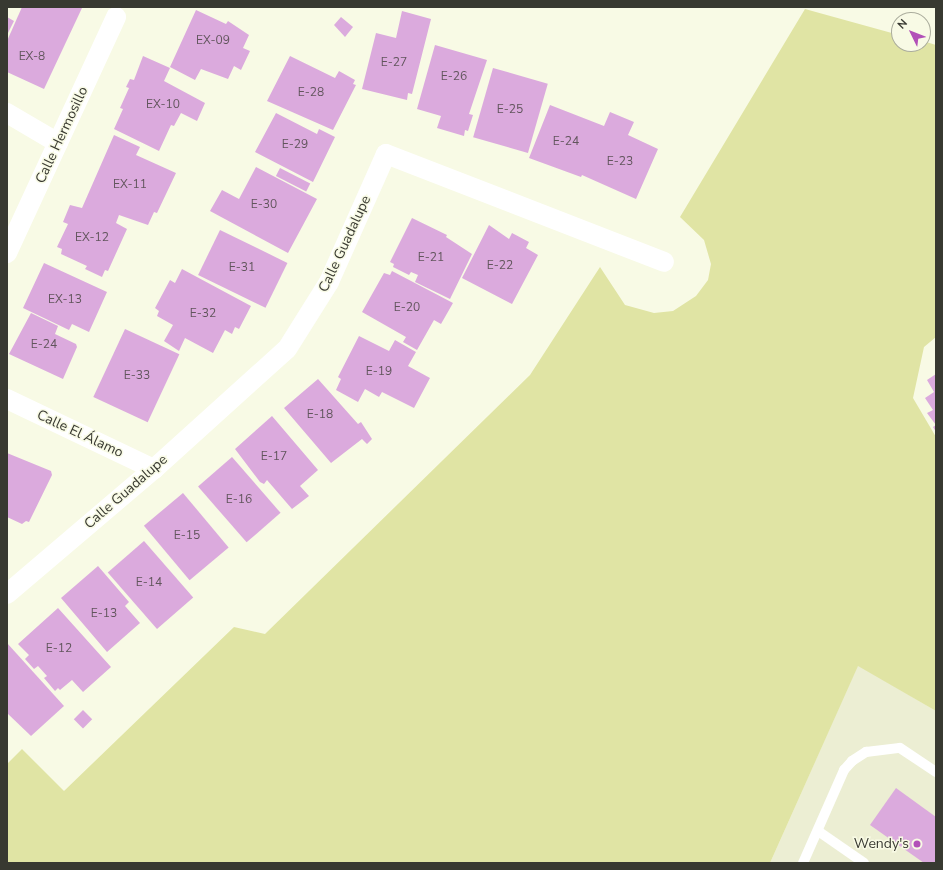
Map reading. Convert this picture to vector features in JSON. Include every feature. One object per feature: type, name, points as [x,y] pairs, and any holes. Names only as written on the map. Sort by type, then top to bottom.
[{"type":"street","name":"Calle Hermosillo","points":[[7,253],[116,17]]},
{"type":"street","points":[[7,112],[58,143]]},
{"type":"street","name":"Calle Guadalupe","points":[[7,594],[154,469],[286,349],[329,282],[386,154],[664,262]]},
{"type":"street","name":"Calle El Álamo","points":[[7,399],[154,469]]},
{"type":"lane","points":[[803,863],[818,832],[844,770],[852,761],[866,752],[900,748],[936,772]]},
{"type":"lane","points":[[818,832],[864,863]]},
{"type":"shaded area","points":[[858,665],[936,711],[936,863],[770,863]]},
{"type":"green space","points":[[805,9],[891,33],[891,52],[931,52],[931,43],[936,45],[936,337],[924,347],[913,398],[936,437],[936,711],[858,666],[770,863],[7,863],[7,764],[22,749],[64,791],[234,627],[265,634],[530,375],[600,267],[625,305],[654,313],[673,311],[696,296],[708,280],[711,264],[704,240],[680,217]]},
{"type":"building","points":[[22,7],[82,8],[44,89],[7,72],[7,41]]},
{"type":"building","points":[[196,10],[226,24],[228,21],[249,35],[243,48],[250,51],[241,70],[234,66],[228,79],[201,69],[195,80],[170,67]]},
{"type":"building","points":[[402,11],[431,19],[412,94],[408,93],[407,100],[362,89],[376,33],[396,38]]},
{"type":"building","points":[[7,17],[14,21],[7,35]]},
{"type":"building","points":[[341,17],[353,27],[345,37],[334,25]]},
{"type":"building","points":[[435,45],[487,60],[469,114],[473,115],[468,131],[465,130],[464,136],[437,128],[441,116],[417,109]]},
{"type":"building","points":[[143,56],[170,68],[164,81],[205,103],[197,121],[181,113],[174,126],[171,125],[159,151],[114,129],[123,109],[120,108],[129,88],[126,87],[130,79],[134,80]]},
{"type":"building","points":[[290,56],[335,78],[339,71],[355,80],[353,84],[356,85],[333,130],[267,101]]},
{"type":"building","points":[[493,68],[548,84],[528,153],[473,137]]},
{"type":"building","points":[[550,105],[604,126],[610,112],[634,122],[628,135],[658,149],[636,199],[582,175],[581,177],[529,158]]},
{"type":"building","points":[[276,113],[317,134],[319,129],[335,137],[313,182],[255,152]]},
{"type":"building","points":[[114,135],[140,147],[136,155],[176,173],[157,213],[154,212],[148,225],[119,215],[116,223],[127,229],[108,271],[105,270],[102,277],[85,269],[87,266],[61,254],[62,249],[57,247],[68,224],[63,222],[70,205],[82,208]]},
{"type":"building","points":[[256,167],[317,199],[288,253],[210,211],[222,190],[239,199]]},
{"type":"building","points":[[280,168],[310,183],[306,191],[276,176]]},
{"type":"building","points":[[412,218],[447,235],[446,237],[472,254],[450,299],[415,282],[418,275],[411,272],[409,275],[393,267],[394,264],[390,262]]},
{"type":"building","points":[[489,225],[509,239],[512,233],[529,242],[526,248],[538,255],[512,304],[462,278]]},
{"type":"building","points":[[220,230],[287,263],[265,308],[198,275]]},
{"type":"building","points":[[44,263],[107,292],[89,332],[72,324],[69,330],[23,308]]},
{"type":"building","points":[[182,269],[251,306],[239,329],[235,327],[232,334],[225,330],[213,353],[185,338],[179,351],[164,341],[173,325],[157,316],[159,311],[155,308],[170,280],[175,283]]},
{"type":"building","points":[[392,271],[453,303],[441,324],[434,320],[417,350],[403,342],[406,337],[362,312],[384,273],[390,275]]},
{"type":"building","points":[[31,313],[58,326],[55,334],[76,344],[77,347],[63,379],[9,354]]},
{"type":"building","points":[[125,329],[179,354],[148,422],[93,397]]},
{"type":"building","points":[[359,336],[389,351],[395,340],[416,352],[408,366],[430,378],[414,408],[382,392],[379,397],[365,389],[358,402],[336,390],[341,379],[338,377]]},
{"type":"building","points":[[936,374],[936,425],[927,413],[933,410],[925,398],[934,392],[927,380]]},
{"type":"building","points":[[318,379],[358,424],[361,422],[372,439],[367,444],[362,439],[331,463],[284,408]]},
{"type":"building","points":[[272,416],[318,470],[300,486],[309,496],[292,509],[267,480],[264,484],[260,482],[235,449]]},
{"type":"building","points":[[936,425],[936,432],[933,427]]},
{"type":"building","points":[[7,453],[51,471],[52,475],[29,522],[26,521],[22,524],[7,517]]},
{"type":"building","points":[[232,457],[281,513],[247,542],[198,487]]},
{"type":"building","points":[[183,493],[229,547],[190,580],[144,526]]},
{"type":"building","points":[[144,541],[193,598],[157,629],[108,572]]},
{"type":"building","points":[[98,566],[129,602],[125,606],[140,623],[107,652],[61,598]]},
{"type":"building","points":[[58,608],[111,667],[83,692],[72,680],[60,690],[58,688],[55,691],[44,678],[47,676],[38,666],[34,669],[25,659],[29,655],[18,644]]},
{"type":"building","points":[[7,643],[64,706],[31,736],[7,713]]},
{"type":"building","points":[[83,710],[92,719],[83,728],[74,719]]},
{"type":"building","name":"Wendy's","points":[[896,788],[936,817],[936,863],[924,863],[870,825]]},
{"type":"place","name":"Wendy's","points":[[917,844]]}]
